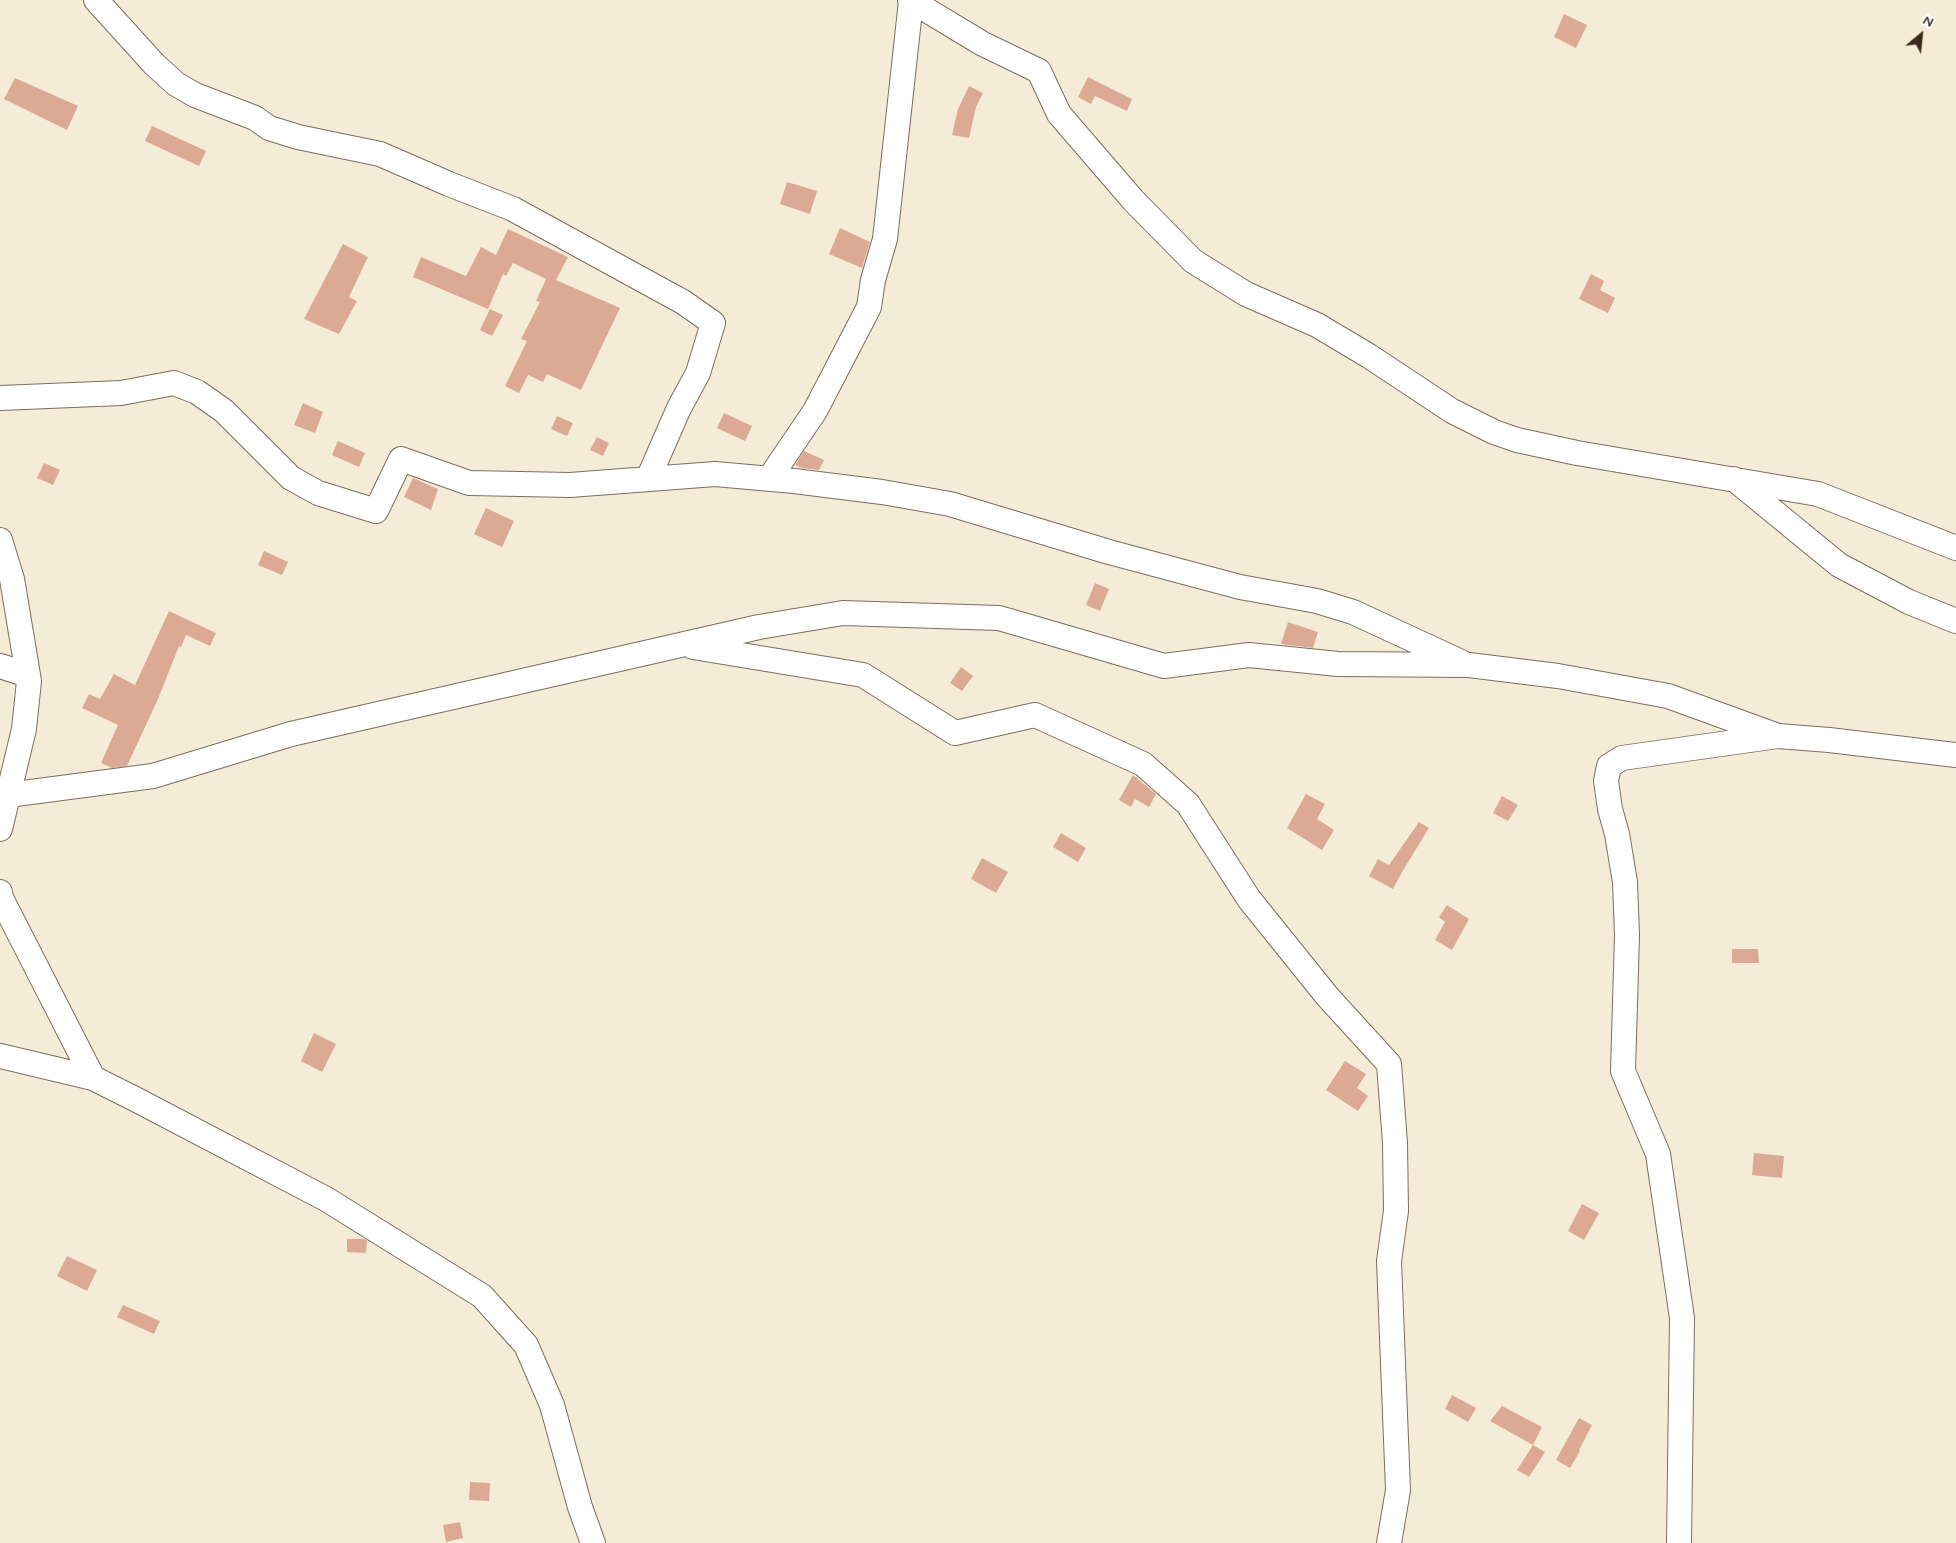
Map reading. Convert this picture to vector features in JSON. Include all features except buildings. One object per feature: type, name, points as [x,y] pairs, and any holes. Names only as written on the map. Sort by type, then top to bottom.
[{"type":"street","points":[[96,0],[154,64],[176,84],[195,95],[255,118],[269,128],[298,137],[380,154],[513,209],[683,302],[714,323],[698,373],[678,408],[648,478]]},
{"type":"street","points":[[769,479],[815,411],[869,307],[873,280],[885,239],[910,0],[983,44],[1039,70],[1059,114],[1133,200],[1193,260],[1246,294],[1317,325],[1370,356],[1452,411],[1494,432],[1517,440],[1818,494],[1956,548]]},
{"type":"street","points":[[0,398],[121,393],[174,383],[197,392],[224,411],[291,478],[318,493],[376,510],[401,459],[469,483],[570,485],[715,474],[882,492],[950,504],[1110,552],[1240,587],[1317,601],[1353,612],[1469,666]]},
{"type":"street","points":[[1733,478],[1839,565],[1909,602],[1956,621]]},
{"type":"street","points":[[0,540],[12,579],[28,675],[24,730],[4,798],[0,829]]},
{"type":"street","points":[[4,798],[153,776],[291,734],[759,627],[843,613],[999,618],[1164,666],[1249,655],[1338,664],[1469,666],[1558,676],[1668,696],[1778,736]]},
{"type":"street","points":[[681,645],[864,675],[955,733],[1035,715],[1143,764],[1188,804],[1249,899],[1327,996],[1390,1064],[1395,1143],[1396,1211],[1389,1261],[1398,1490],[1389,1543]]},
{"type":"street","points":[[0,666],[28,675]]},
{"type":"street","points":[[1679,1543],[1682,1318],[1658,1154],[1623,1071],[1627,935],[1625,882],[1606,781],[1609,766],[1622,758],[1778,736],[1956,755]]},
{"type":"street","points":[[0,892],[1,898],[93,1078]]},
{"type":"street","points":[[0,1056],[93,1078],[326,1199],[482,1296],[526,1345],[552,1405],[580,1507],[593,1543]]}]
